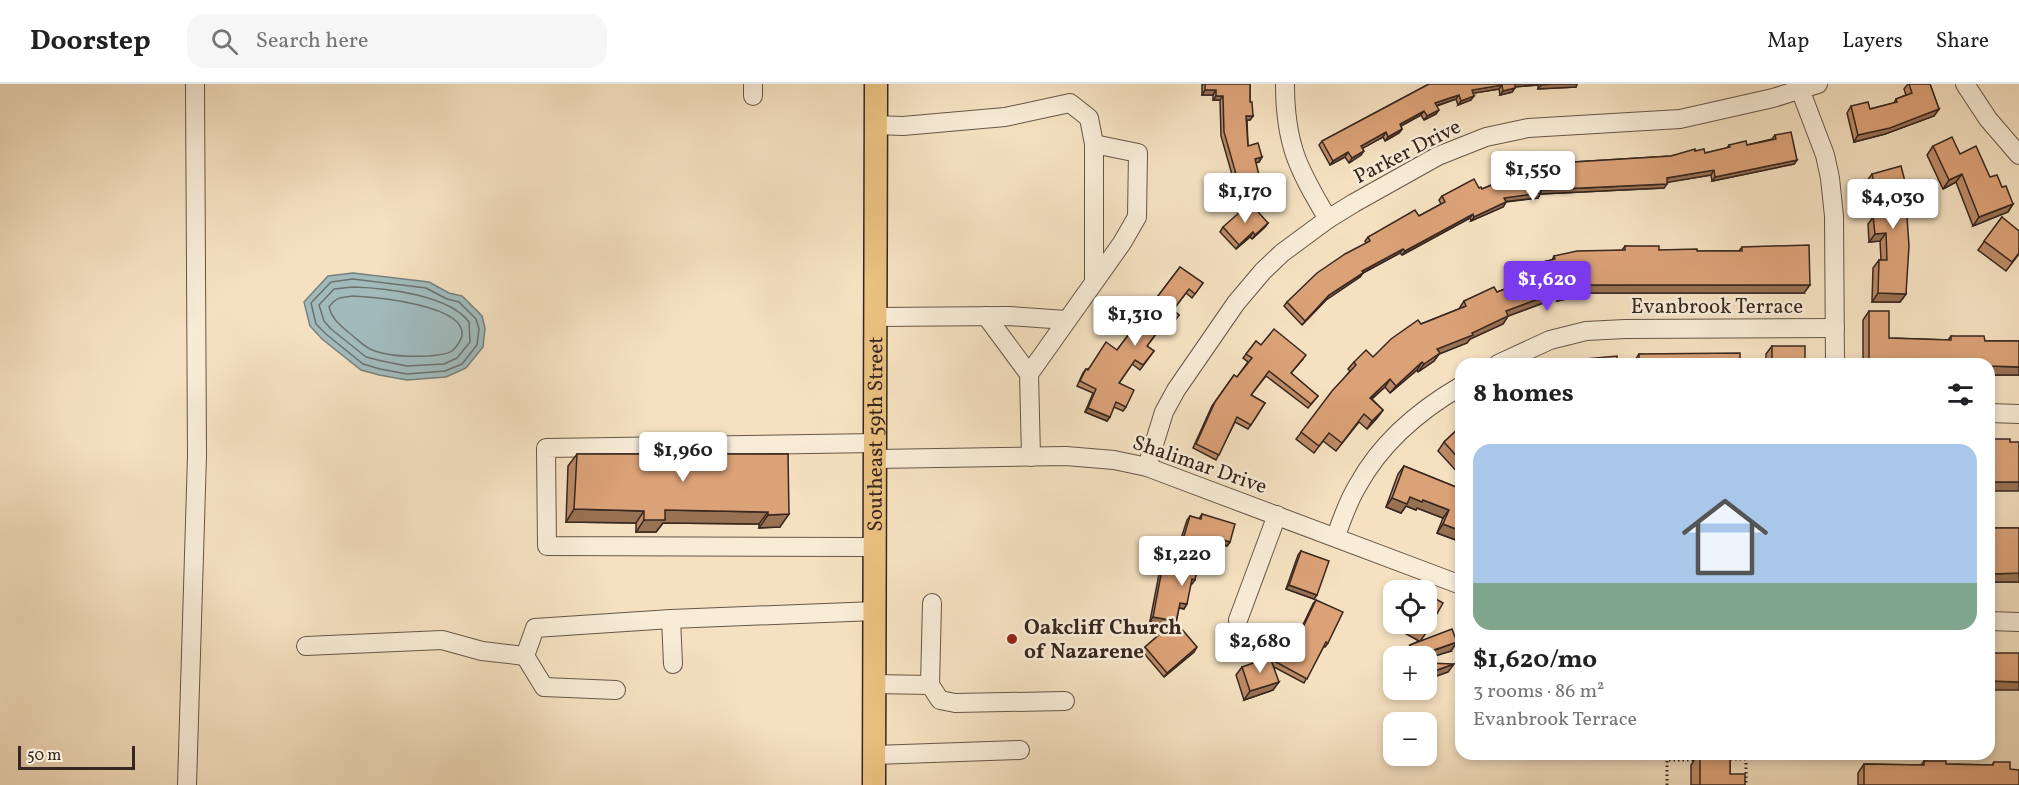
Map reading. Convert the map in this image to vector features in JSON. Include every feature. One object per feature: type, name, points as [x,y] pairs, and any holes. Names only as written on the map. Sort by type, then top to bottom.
[{"type":"main road","name":"Southeast 59th Street","points":[[874,785],[876,84]]},
{"type":"street","points":[[187,785],[197,456],[195,84]]},
{"type":"street","points":[[1285,84],[1289,140],[1305,182],[1328,219]]},
{"type":"street","points":[[1965,84],[1988,119],[2019,155]]},
{"type":"street","points":[[1805,86],[1830,178],[1834,216],[1835,358]]},
{"type":"street","name":"Parker Drive","points":[[1147,467],[1164,412],[1216,330],[1269,265],[1328,219],[1438,156],[1486,137],[1528,128],[1680,119],[1773,98],[1805,86]]},
{"type":"street","points":[[875,125],[903,126],[1005,117],[1070,103],[1089,118],[1094,144],[1094,282]]},
{"type":"street","points":[[1029,374],[1122,243],[1137,217],[1138,153],[1094,144]]},
{"type":"street","points":[[986,316],[1029,374],[1032,457]]},
{"type":"street","points":[[875,317],[986,316],[1066,320]]},
{"type":"street","name":"Evanbrook Terrace","points":[[1511,358],[1550,340],[1586,331],[1835,328]]},
{"type":"street","points":[[1336,536],[1356,486],[1379,454],[1399,432],[1424,411],[1455,390]]},
{"type":"street","points":[[1995,413],[2019,414]]},
{"type":"street","name":"Shalimar Drive","points":[[875,548],[547,546],[546,448],[875,451],[1091,457],[1147,467],[1336,536],[1455,583]]},
{"type":"street","points":[[1238,620],[1277,515]]},
{"type":"street","points":[[932,603],[930,685],[940,700],[955,703],[1065,701]]},
{"type":"street","points":[[525,656],[535,628],[671,619],[825,615],[875,611]]},
{"type":"street","points":[[671,619],[673,664]]},
{"type":"street","points":[[1995,621],[2019,622]]},
{"type":"street","points":[[306,646],[442,640],[482,651],[525,656]]},
{"type":"street","points":[[525,656],[544,687],[616,690]]},
{"type":"street","points":[[874,684],[930,685]]},
{"type":"street","points":[[874,755],[1020,750]]},
{"type":"path","points":[[1667,760],[1667,785]]},
{"type":"path","points":[[1746,760],[1746,785]]},
{"type":"water","points":[[353,273],[429,282],[449,293],[462,296],[482,316],[485,328],[483,347],[466,368],[446,377],[407,380],[361,370],[322,339],[310,326],[304,302],[328,276]]},
{"type":"building","points":[[1205,84],[1250,84],[1253,116],[1246,116],[1248,146],[1258,143],[1262,157],[1255,159],[1259,175],[1238,181],[1224,132],[1223,96],[1216,96],[1216,90],[1205,90]]},
{"type":"building","points":[[1429,84],[1515,84],[1515,88],[1503,91],[1502,85],[1472,90],[1474,96],[1461,101],[1459,95],[1435,103],[1439,110],[1427,116],[1424,111],[1400,124],[1402,129],[1388,137],[1386,132],[1361,146],[1364,151],[1352,158],[1348,152],[1333,161],[1322,141]]},
{"type":"building","points":[[1909,84],[1930,84],[1939,109],[1890,128],[1858,135],[1851,106],[1868,102],[1870,109],[1897,102],[1896,99],[1912,93]]},
{"type":"building","points":[[1791,132],[1797,160],[1715,177],[1714,170],[1667,178],[1667,184],[1540,190],[1541,193],[1504,198],[1506,202],[1474,217],[1473,214],[1405,251],[1403,249],[1362,271],[1363,273],[1329,295],[1305,321],[1287,302],[1317,273],[1370,241],[1368,237],[1415,210],[1419,216],[1445,202],[1442,196],[1474,179],[1482,189],[1509,178],[1509,175],[1524,173],[1522,165],[1671,156],[1695,149],[1695,151],[1704,149],[1705,153],[1746,141],[1747,145],[1776,139],[1775,135]]},
{"type":"building","points":[[1952,137],[1960,154],[1976,146],[1990,177],[1997,175],[2002,187],[2006,186],[2013,204],[1979,217],[1962,174],[1949,180],[1933,146]]},
{"type":"building","points":[[1901,166],[1910,201],[1906,202],[1909,246],[1906,294],[1878,293],[1879,260],[1887,260],[1886,233],[1875,234],[1873,216],[1882,215],[1872,174]]},
{"type":"building","points":[[1250,203],[1268,223],[1255,235],[1253,232],[1239,245],[1223,227]]},
{"type":"building","points":[[2002,217],[2019,231],[2019,253],[2012,262],[1984,241]]},
{"type":"building","points":[[1809,245],[1810,285],[1579,285],[1580,289],[1563,293],[1562,290],[1506,311],[1508,316],[1472,333],[1473,335],[1437,349],[1440,353],[1424,364],[1422,362],[1396,386],[1390,379],[1370,398],[1383,410],[1372,421],[1364,414],[1342,443],[1329,433],[1319,446],[1301,432],[1332,391],[1356,365],[1354,362],[1366,350],[1373,357],[1391,339],[1418,320],[1421,324],[1466,306],[1464,301],[1494,287],[1497,292],[1542,275],[1539,263],[1555,259],[1554,256],[1577,251],[1625,250],[1625,246],[1659,246],[1659,250],[1742,251],[1742,247]]},
{"type":"building","points":[[1180,267],[1203,283],[1195,294],[1189,289],[1173,310],[1179,315],[1171,326],[1165,321],[1147,346],[1154,351],[1143,365],[1135,360],[1119,383],[1134,390],[1126,407],[1116,402],[1110,417],[1088,408],[1096,389],[1080,381],[1086,369],[1088,370],[1106,342],[1117,350]]},
{"type":"building","points":[[1869,311],[1889,311],[1889,338],[1951,340],[1951,336],[1984,336],[1985,341],[2019,341],[2019,367],[1995,366],[1995,358],[1869,358]]},
{"type":"building","points":[[1274,329],[1306,355],[1291,373],[1318,396],[1311,404],[1269,371],[1251,395],[1265,403],[1251,425],[1237,417],[1219,455],[1196,444],[1215,402],[1234,375],[1237,377],[1252,358],[1246,354],[1256,341],[1261,345]]},
{"type":"building","points":[[1772,346],[1805,346],[1805,358],[1772,358]]},
{"type":"building","points":[[1740,353],[1740,358],[1639,358],[1639,354]]},
{"type":"building","points":[[1455,432],[1455,454],[1444,442]]},
{"type":"building","points":[[1995,439],[2010,439],[2010,442],[2019,442],[2019,482],[1995,482]]},
{"type":"building","points":[[577,454],[788,454],[789,514],[665,510],[665,520],[644,520],[644,511],[574,509]]},
{"type":"building","points":[[1404,466],[1455,487],[1455,529],[1443,524],[1449,510],[1410,497],[1407,504],[1392,498]]},
{"type":"building","points":[[1202,514],[1235,524],[1230,542],[1217,538],[1215,547],[1201,543],[1195,580],[1192,579],[1187,604],[1180,603],[1175,621],[1153,617],[1167,543],[1181,546],[1190,516],[1201,519]]},
{"type":"building","points":[[1995,528],[2019,528],[2019,573],[1995,574]]},
{"type":"building","points":[[1301,551],[1329,561],[1317,595],[1289,585]]},
{"type":"building","points":[[1316,600],[1343,612],[1307,679],[1274,661],[1289,633],[1298,638]]},
{"type":"building","points":[[1437,600],[1443,603],[1437,614]]},
{"type":"building","points":[[1175,621],[1197,647],[1167,673],[1145,647]]},
{"type":"building","points":[[1452,629],[1455,637],[1455,643],[1437,649],[1437,646],[1410,646]]},
{"type":"building","points":[[1995,653],[2019,653],[2019,682],[1995,681]]},
{"type":"building","points":[[1270,657],[1279,682],[1250,691],[1242,667]]},
{"type":"building","points":[[1437,663],[1454,664],[1437,670]]},
{"type":"building","points":[[1700,760],[1730,760],[1730,774],[1745,774],[1745,785],[1700,785]]},
{"type":"building","points":[[1924,761],[1993,765],[1994,762],[2010,762],[2010,769],[2019,770],[2019,785],[1864,785],[1864,764],[1924,765]]},
{"type":"place","name":"Oakcliff Church of Nazarene","points":[[1012,639]]}]
